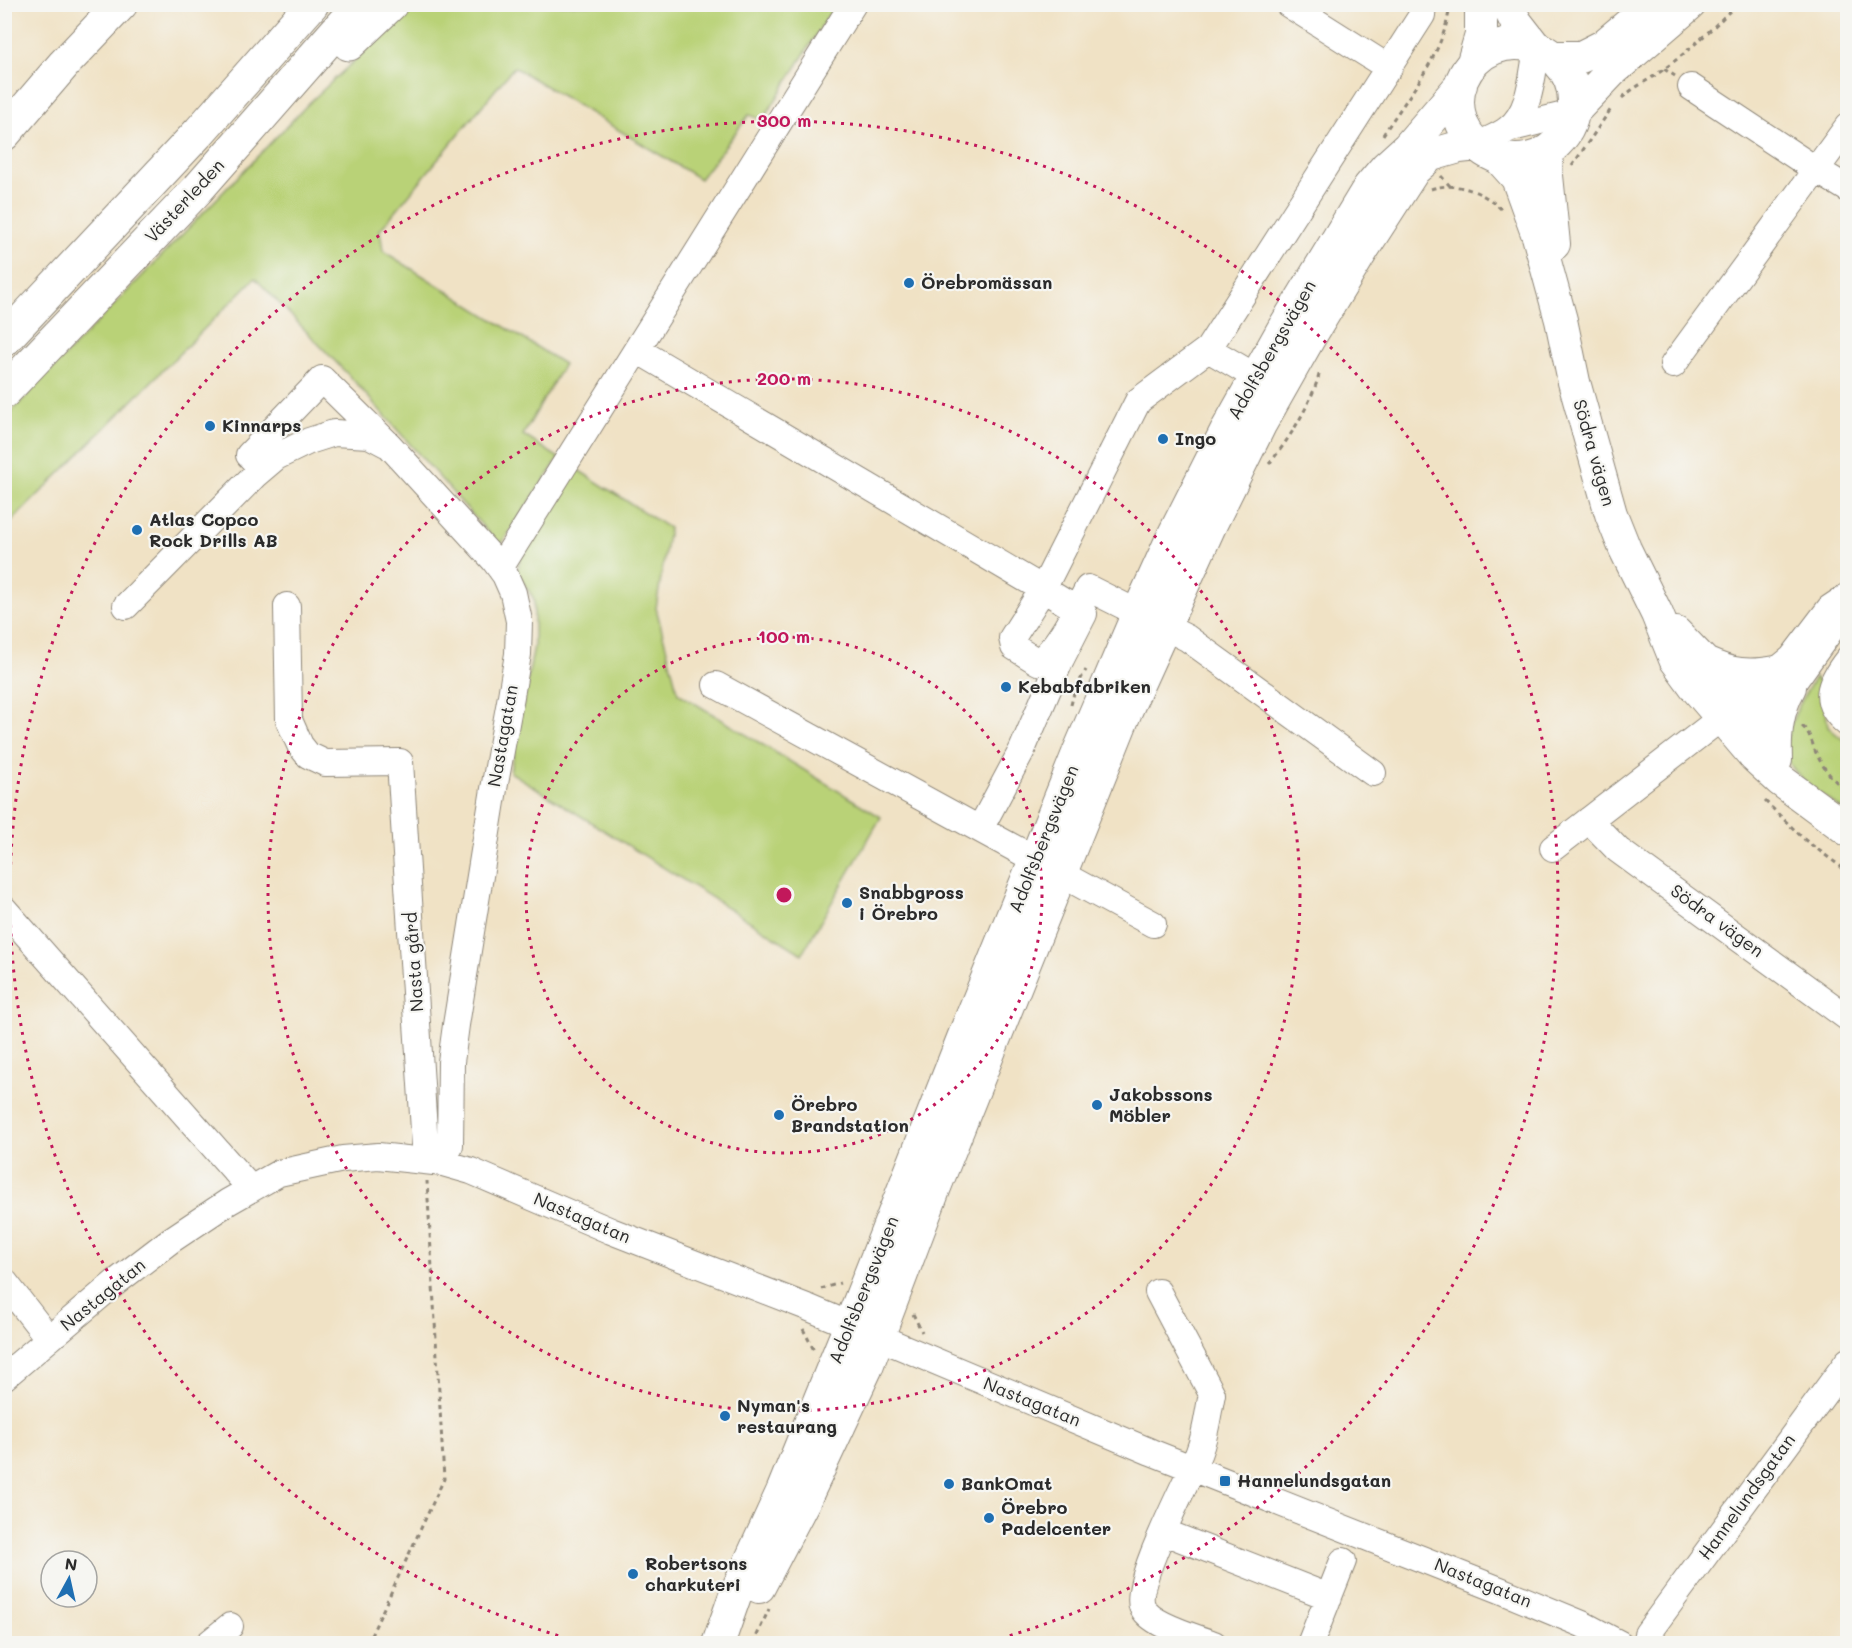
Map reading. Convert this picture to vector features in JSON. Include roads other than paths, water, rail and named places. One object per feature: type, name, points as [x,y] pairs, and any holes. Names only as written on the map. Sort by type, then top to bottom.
[{"type":"highway","points":[[6,132],[13,116],[95,4]]},
{"type":"highway","points":[[6,132],[64,64],[121,4]]},
{"type":"highway","name":"Västerleden","points":[[4,340],[200,131],[312,4]]},
{"type":"highway","name":"Västerleden","points":[[4,392],[197,190],[360,4]]},
{"type":"highway","points":[[303,70],[323,68],[391,4]]},
{"type":"main road","points":[[1467,74],[1481,35],[1481,4]]},
{"type":"main road","points":[[1507,4],[1516,22],[1545,53],[1581,57],[1603,46],[1653,4]]},
{"type":"main road","points":[[1572,113],[1612,71],[1690,4]]},
{"type":"main road","points":[[1467,74],[1489,49],[1508,44],[1519,43],[1545,53],[1563,65],[1571,83],[1574,102],[1572,113],[1560,137],[1560,159]]},
{"type":"main road","name":"Södra vägen","points":[[1467,74],[1457,106],[1460,118],[1471,138],[1495,144],[1521,188],[1538,236],[1561,320],[1574,382],[1611,514],[1675,658],[1697,689],[1730,712],[1776,760],[1810,801]]},
{"type":"main road","name":"Adolfsbergsvägen","points":[[718,1644],[737,1590],[782,1492],[864,1331],[1048,867],[1126,711],[1150,619],[1220,506],[1268,384],[1368,187],[1408,147],[1467,74]]},
{"type":"main road","name":"Adolfsbergsvägen","points":[[1268,384],[1365,246],[1414,171],[1431,155],[1459,147],[1495,144],[1529,160],[1560,159]]},
{"type":"main road","name":"Södra vägen","points":[[1560,159],[1546,166],[1561,320]]},
{"type":"main road","name":"Södra vägen","points":[[1657,614],[1705,663],[1755,757],[1780,780],[1848,830]]},
{"type":"main road","points":[[1705,663],[1726,672],[1783,680],[1776,760]]},
{"type":"main road","name":"Adolfsbergsvägen","points":[[729,1644],[815,1479],[866,1369],[864,1331]]},
{"type":"street","points":[[500,568],[853,4]]},
{"type":"street","points":[[1288,4],[1389,68]]},
{"type":"street","points":[[1373,773],[1187,638],[1088,588],[1046,656],[1038,662],[1014,647],[1012,638],[1043,589],[1138,401],[1208,349],[1389,68],[1422,15],[1423,4]]},
{"type":"street","points":[[1495,144],[1519,118],[1545,53]]},
{"type":"street","points":[[1691,87],[1848,189]]},
{"type":"street","points":[[1495,144],[1572,113]]},
{"type":"street","points":[[1673,365],[1848,126]]},
{"type":"street","points":[[1208,349],[1268,384]]},
{"type":"street","points":[[637,350],[1084,614],[1061,659],[1022,750],[980,829]]},
{"type":"street","name":"Nastagatan","points":[[262,469],[249,455],[322,379],[389,445],[478,541],[500,568],[513,593],[519,621],[518,654],[456,1025],[451,1073],[450,1145],[435,1162]]},
{"type":"street","points":[[126,606],[276,457],[309,441],[334,433],[369,435],[389,445]]},
{"type":"street","points":[[1553,848],[1730,712],[1760,707],[1776,699],[1792,658],[1810,638],[1830,608],[1848,596]]},
{"type":"street","points":[[1783,680],[1841,616],[1848,602]]},
{"type":"street","name":"Nasta gård","points":[[287,606],[289,720],[300,745],[308,754],[325,763],[400,762],[435,1162]]},
{"type":"street","points":[[1848,659],[1834,677],[1830,689],[1830,700],[1838,716],[1848,724]]},
{"type":"street","points":[[716,685],[1153,924]]},
{"type":"street","name":"Södra vägen","points":[[1589,820],[1618,850],[1848,1018]]},
{"type":"street","points":[[4,909],[251,1189]]},
{"type":"street","name":"Nastagatan","points":[[4,1377],[116,1282],[171,1240],[279,1173],[343,1159],[378,1156],[435,1162],[471,1171],[611,1231],[864,1331],[1192,1468],[1500,1590],[1582,1624],[1620,1644]]},
{"type":"street","points":[[4,1281],[49,1339]]},
{"type":"street","points":[[1158,1292],[1212,1394],[1200,1449],[1144,1582],[1141,1596],[1142,1606],[1158,1622],[1214,1644]]},
{"type":"street","name":"Hannelundsgatan","points":[[1647,1634],[1848,1361]]},
{"type":"street","points":[[1164,1532],[1329,1598]]},
{"type":"street","points":[[1310,1644],[1343,1561]]},
{"type":"street","points":[[208,1644],[230,1626]]},
{"type":"place","name":"Örebromässan","points":[[909,283]]},
{"type":"place","name":"Kinnarps","points":[[210,426]]},
{"type":"place","name":"Ingo","points":[[1163,439]]},
{"type":"place","name":"Atlas Copco Rock Drills AB","points":[[137,530]]},
{"type":"place","name":"Kebabfabriken","points":[[1006,687]]},
{"type":"place","name":"Snabbgross i Örebro","points":[[847,903]]},
{"type":"place","name":"Jakobssons Möbler","points":[[1097,1105]]},
{"type":"place","name":"Örebro Brandstation","points":[[779,1115]]},
{"type":"place","name":"Nyman's restaurang","points":[[725,1416]]},
{"type":"place","name":"Hannelundsgatan","points":[[1225,1481]]},
{"type":"place","name":"BankOmat","points":[[949,1484]]},
{"type":"place","name":"Örebro Padelcenter","points":[[989,1518]]},
{"type":"place","name":"Robertsons charkuteri","points":[[633,1574]]}]
